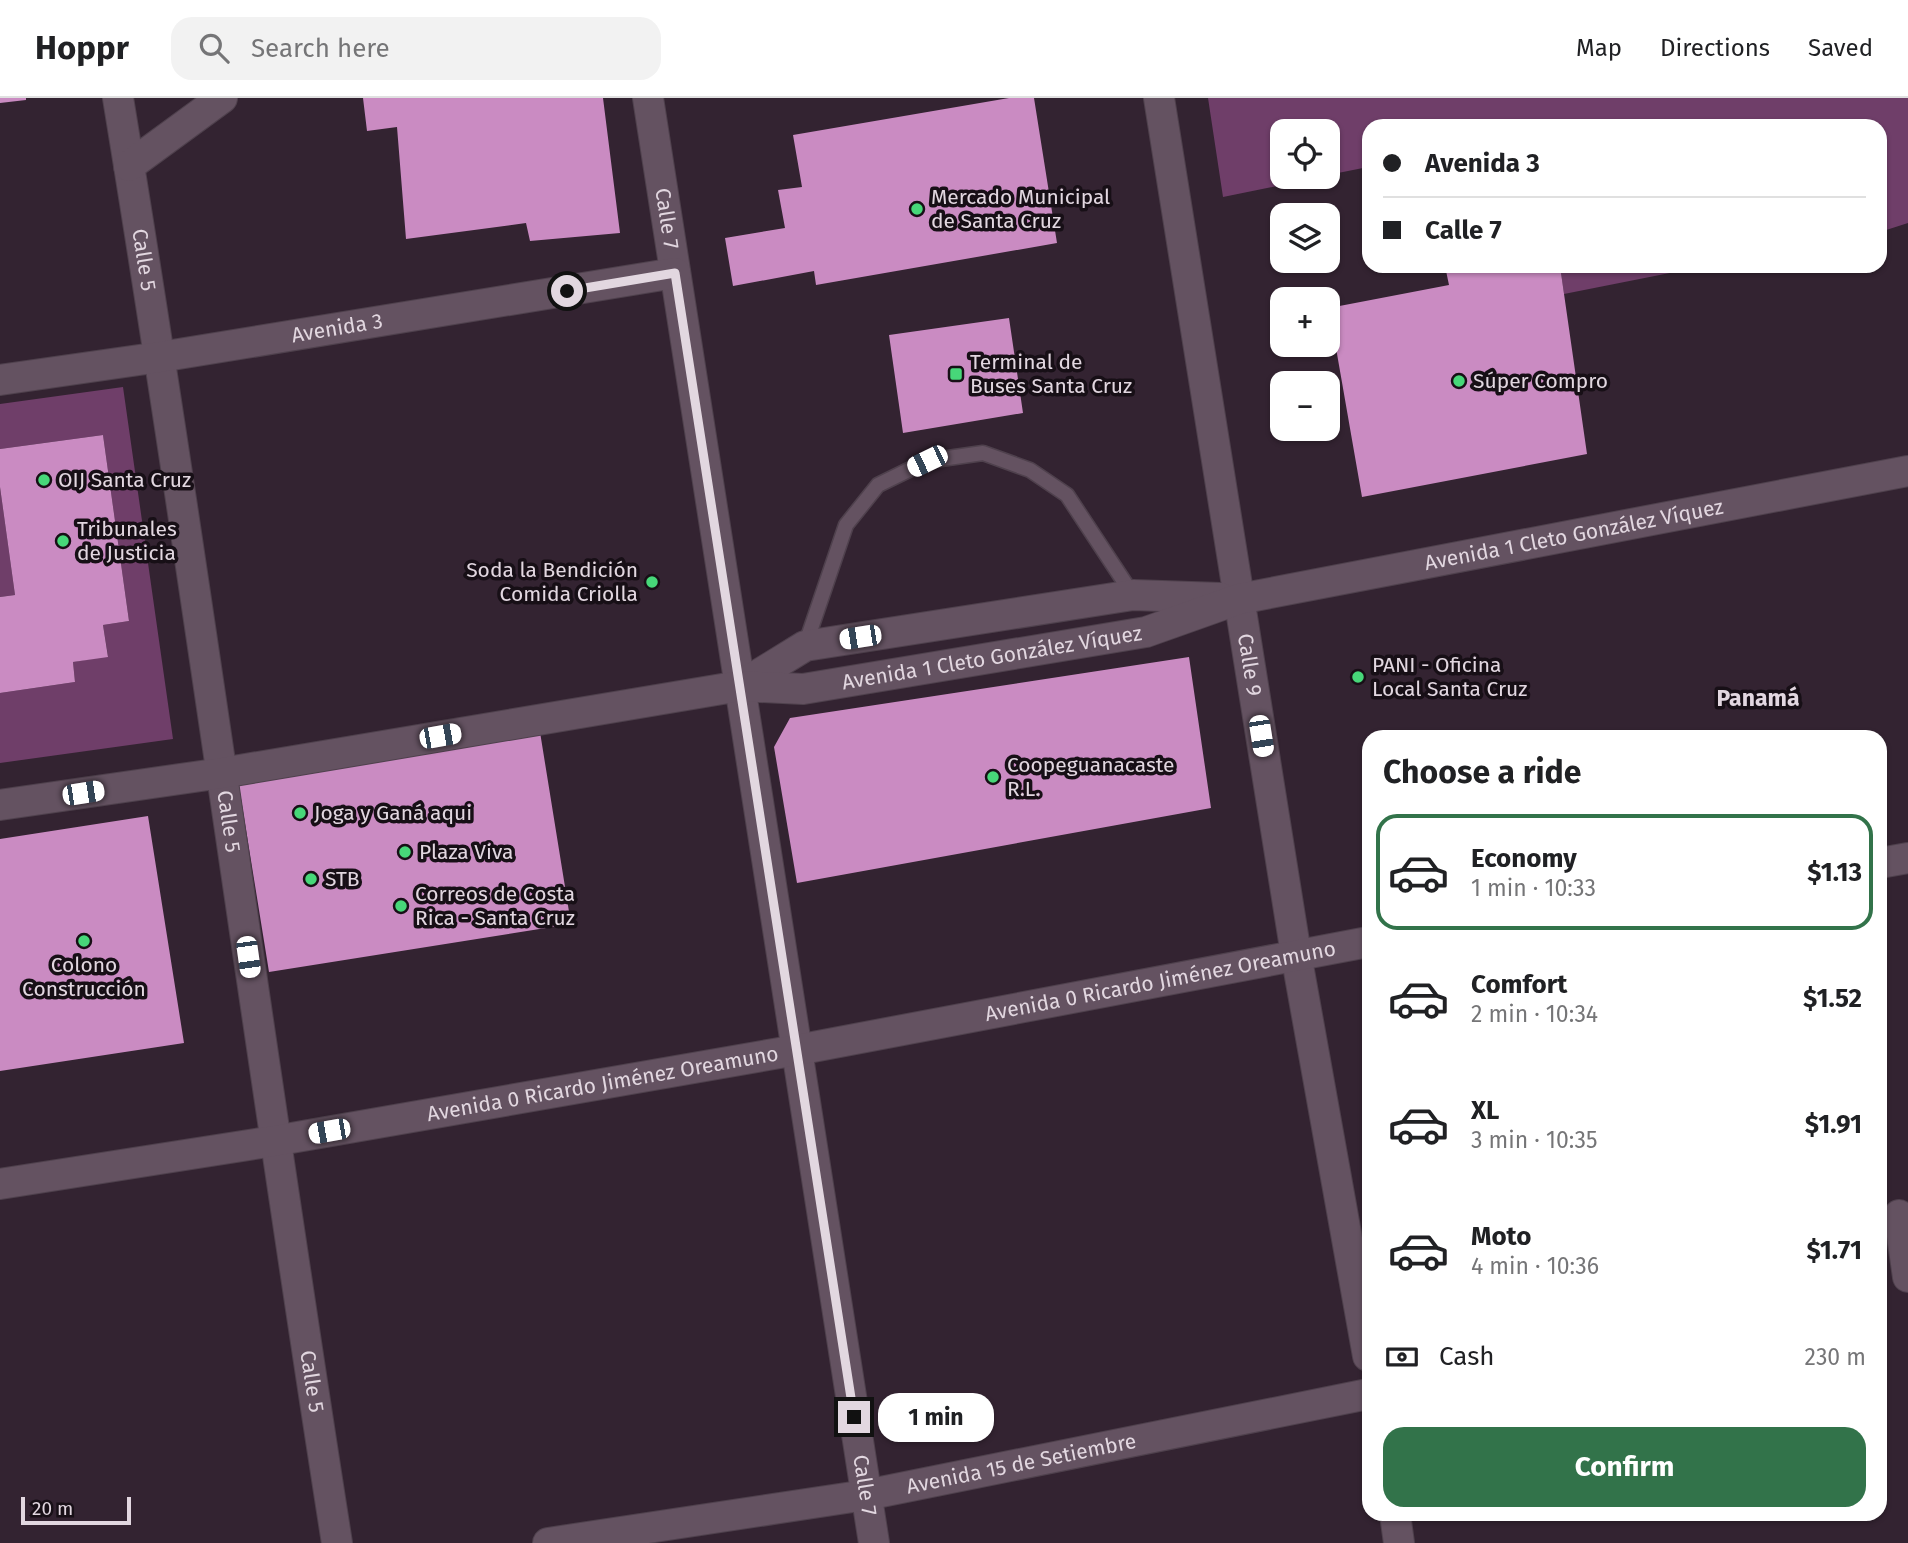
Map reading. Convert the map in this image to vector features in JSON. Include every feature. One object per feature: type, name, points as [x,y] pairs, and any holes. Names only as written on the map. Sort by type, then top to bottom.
[{"type":"street","name":"Calle 5","points":[[118,98],[160,357],[274,1141],[337,1543]]},
{"type":"street","points":[[129,166],[222,98]]},
{"type":"street","name":"Calle 7","points":[[648,98],[874,1543]]},
{"type":"street","name":"Calle 9","points":[[1159,98],[1296,954],[1362,1322]]},
{"type":"street","name":"Avenida 3","points":[[0,380],[160,357],[675,273]]},
{"type":"street","name":"Avenida 1 Cleto González Víquez","points":[[0,806],[222,773],[740,686],[803,689],[1146,632],[1239,599],[1908,471]]},
{"type":"street","name":"Avenida 1 Cleto González Víquez","points":[[740,686],[805,646],[1133,595],[1239,599]]},
{"type":"street","points":[[1887,862],[1908,858]]},
{"type":"street","name":"Avenida 0 Ricardo Jiménez Oreamuno","points":[[0,1184],[274,1141],[797,1050],[1296,954],[1362,944]]},
{"type":"street","points":[[1895,1215],[1908,1277]]},
{"type":"street","name":"Avenida 15 de Setiembre","points":[[548,1543],[866,1495],[1362,1395]]},
{"type":"street","points":[[1396,1521],[1399,1543]]},
{"type":"lane","points":[[805,646],[846,525],[878,485],[927,461],[983,453],[1030,470],[1067,495],[1133,595]]},
{"type":"shaded area","points":[[1208,98],[1908,98],[1908,223],[1887,230],[1887,119],[1362,119],[1362,168],[1340,173],[1340,119],[1270,119],[1270,187],[1223,197]]},
{"type":"shaded area","points":[[1561,273],[1670,273],[1564,294]]},
{"type":"shaded area","points":[[123,387],[173,739],[0,763],[0,693],[75,682],[73,662],[108,656],[103,625],[129,621],[103,435],[0,449],[0,404]]},
{"type":"shaded area","points":[[0,487],[15,595],[0,597]]},
{"type":"building","points":[[0,98],[26,98],[26,100],[0,103]]},
{"type":"building","points":[[363,98],[603,98],[620,233],[530,241],[526,223],[406,239],[397,127],[367,131]]},
{"type":"building","name":"Mercado Municipal de Santa Cruz","points":[[1009,98],[1034,98],[1057,243],[816,285],[814,271],[733,286],[725,238],[785,228],[778,190],[802,187],[793,135]]},
{"type":"building","name":"Súper Compro","points":[[1446,273],[1561,273],[1587,454],[1362,497],[1338,357],[1340,357],[1340,306],[1449,285]]},
{"type":"building","name":"Terminal de Buses Santa Cruz","points":[[1009,318],[1023,413],[903,433],[889,335]]},
{"type":"building","name":"Tribunales de Justicia","points":[[103,435],[129,621],[103,625],[108,657],[73,662],[75,682],[0,693],[0,597],[15,595],[0,487],[0,449]]},
{"type":"building","name":"Coopeguanacaste R.L.","points":[[1189,657],[1211,808],[797,883],[774,747],[790,718]]},
{"type":"building","name":"Plaza Viva","points":[[540,732],[571,924],[269,972],[238,780]]},
{"type":"building","name":"Colono Construcción","points":[[148,816],[184,1043],[0,1071],[0,839]]},
{"type":"place","name":"Mercado Municipal de Santa Cruz","points":[[917,209]]},
{"type":"place","name":"Terminal de Buses Santa Cruz","points":[[956,374]]},
{"type":"place","name":"Súper Compro","points":[[1459,381]]},
{"type":"place","name":"OIJ Santa Cruz","points":[[44,480]]},
{"type":"place","name":"Tribunales de Justicia","points":[[63,541]]},
{"type":"place","name":"Soda la Bendición Comida Criolla","points":[[652,582]]},
{"type":"place","name":"PANI - Oficina Local Santa Cruz","points":[[1358,677]]},
{"type":"place","name":"Coopeguanacaste R.L.","points":[[993,777]]},
{"type":"place","name":"Joga y Ganá aqui","points":[[300,813]]},
{"type":"place","name":"Plaza Viva","points":[[405,852]]},
{"type":"place","name":"STB","points":[[311,879]]},
{"type":"place","name":"Correos de Costa Rica - Santa Cruz","points":[[401,906]]},
{"type":"place","name":"Colono Construcción","points":[[84,941]]},
{"type":"district","name":"Panamá","points":[[1758,698]]},
{"type":"route","points":[[567,291],[675,273],[854,1417]]}]
